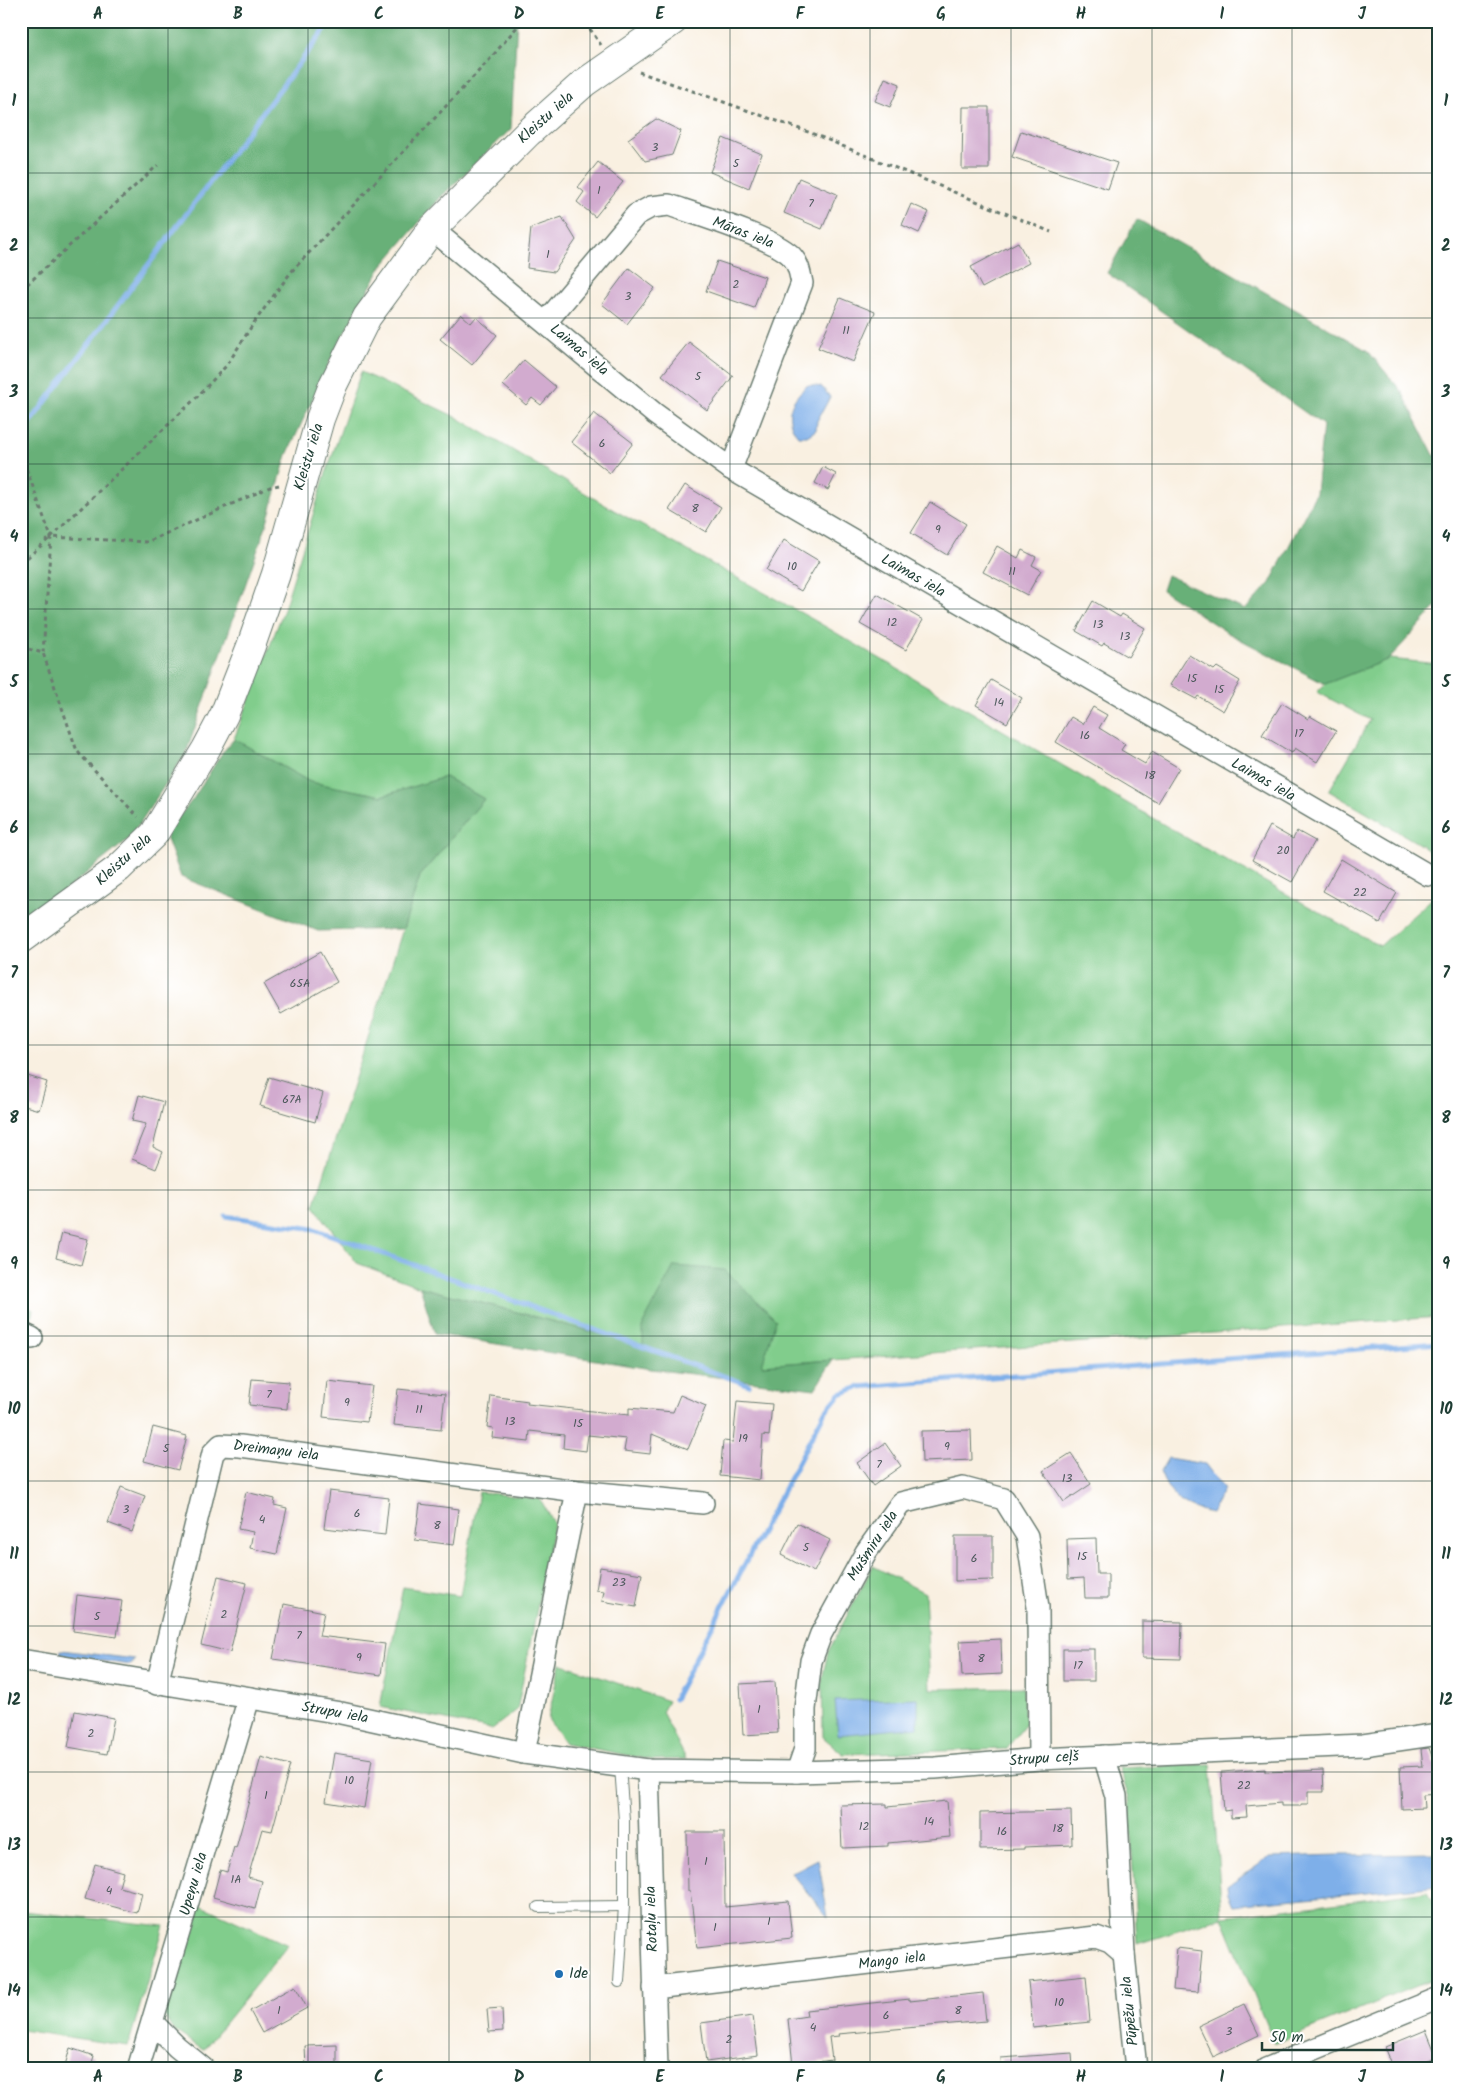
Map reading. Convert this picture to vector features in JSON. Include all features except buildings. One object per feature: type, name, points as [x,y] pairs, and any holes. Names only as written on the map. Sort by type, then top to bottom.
[{"type":"street","name":"Kleistu iela","points":[[21,939],[120,868],[154,834],[206,749],[224,716],[237,685],[276,574],[320,419],[349,350],[367,317],[432,229],[528,133],[584,83],[673,21]]},
{"type":"street","name":"Māras iela","points":[[546,322],[636,215],[651,207],[669,205],[777,244],[792,256],[798,266],[802,283],[731,470]]},
{"type":"street","name":"Laimas iela","points":[[432,229],[546,322],[654,414],[731,470],[1428,875]]},
{"type":"street","name":"Dreimaņu iela","points":[[157,1684],[213,1453],[222,1445],[578,1491],[703,1503]]},
{"type":"street","name":"Mušmiru iela","points":[[798,1772],[805,1749],[805,1709],[811,1661],[821,1634],[866,1552],[901,1504],[963,1488],[1004,1499],[1027,1536],[1038,1607],[1038,1759]]},
{"type":"street","points":[[524,1753],[578,1491]]},
{"type":"street","name":"Strupu iela","points":[[21,1660],[341,1713],[524,1753],[648,1770]]},
{"type":"street","name":"Upeņu iela","points":[[138,2069],[249,1698]]},
{"type":"street","name":"Strupu ceļš","points":[[648,1770],[798,1772],[935,1768],[1038,1759],[1354,1745],[1439,1734]]},
{"type":"street","name":"Pūpēžu iela","points":[[1104,1756],[1116,1796],[1124,1954],[1136,2069]]},
{"type":"street","name":"Rotaļu iela","points":[[648,1770],[657,2069]]},
{"type":"street","name":"Mango iela","points":[[654,1988],[1096,1937],[1110,1942],[1124,1954]]},
{"type":"street","points":[[1266,2069],[1439,1998]]},
{"type":"street","points":[[153,2023],[177,2047],[204,2069]]},
{"type":"lane","points":[[619,1982],[624,1906],[624,1820],[620,1766]]},
{"type":"lane","points":[[538,1907],[624,1906]]},
{"type":"path","points":[[21,564],[196,398],[227,365],[253,324],[291,272],[490,59],[522,21]]},
{"type":"path","points":[[591,21],[590,29],[613,63],[811,133],[1051,232]]},
{"type":"path","points":[[21,290],[158,164]]},
{"type":"path","points":[[21,454],[51,537],[43,653],[77,751],[154,834]]},
{"type":"path","points":[[51,537],[148,542],[270,487],[302,481]]},
{"type":"path","points":[[21,647],[43,653]]},
{"type":"green space","points":[[21,21],[517,21],[511,129],[441,197],[382,266],[337,346],[287,455],[264,532],[186,753],[130,838],[21,926]]},
{"type":"green space","points":[[1137,219],[1368,351],[1402,392],[1434,455],[1439,457],[1439,604],[1389,659],[1325,684],[1228,633],[1162,590],[1167,575],[1245,610],[1270,583],[1316,493],[1323,425],[1107,273]]},
{"type":"green space","points":[[361,372],[458,418],[612,509],[814,620],[1197,844],[1380,946],[1439,892],[1439,1317],[762,1365],[644,1345],[420,1287],[357,1263],[314,1206],[420,876],[484,799],[445,777],[382,796],[310,782],[234,739],[283,612],[324,479]]},
{"type":"green space","points":[[1389,659],[1439,664],[1439,859],[1421,845],[1329,791],[1370,720],[1317,692],[1325,684]]},
{"type":"green space","points":[[234,739],[310,782],[382,796],[445,777],[484,799],[420,876],[403,929],[318,931],[181,877],[165,834],[193,799],[222,753]]},
{"type":"green space","points":[[674,1266],[725,1270],[776,1320],[762,1365],[833,1360],[815,1389],[651,1369],[435,1334],[420,1287],[643,1345],[643,1324]]},
{"type":"green space","points":[[21,1304],[33,1310],[21,1358]]},
{"type":"green space","points":[[479,1492],[540,1499],[554,1523],[517,1710],[492,1729],[380,1707],[403,1587],[460,1596]]},
{"type":"green space","points":[[873,1566],[925,1593],[930,1689],[1023,1687],[1025,1725],[1006,1749],[843,1754],[823,1737],[822,1679],[828,1652]]},
{"type":"green space","points":[[560,1663],[668,1701],[662,1712],[686,1759],[652,1760],[565,1743],[548,1719]]},
{"type":"green space","points":[[1211,1764],[1222,1917],[1137,1944],[1129,1798],[1119,1768]]},
{"type":"green space","points":[[1427,1891],[1439,1918],[1439,1977],[1274,2044],[1222,1917]]},
{"type":"green space","points":[[198,1904],[288,1945],[203,2050],[174,2030],[164,2015]]},
{"type":"green space","points":[[21,1911],[164,1926],[128,2046],[21,2030]]},
{"type":"water","points":[[808,385],[822,387],[830,397],[817,421],[816,430],[807,436],[798,436],[790,422],[791,409],[797,396]]},
{"type":"water","points":[[1168,1458],[1205,1464],[1224,1489],[1211,1513],[1185,1505],[1169,1489],[1160,1472]]},
{"type":"water","points":[[61,1650],[135,1659],[131,1665],[60,1655]]},
{"type":"water","points":[[918,1698],[918,1727],[838,1735],[835,1701]]},
{"type":"water","points":[[1439,1854],[1439,1885],[1234,1905],[1229,1894],[1228,1886],[1270,1857]]},
{"type":"water","points":[[818,1859],[828,1917],[791,1873]]},
{"type":"waterway","points":[[21,429],[29,424],[331,21]]},
{"type":"waterway","points":[[226,1216],[314,1229],[749,1385]]},
{"type":"waterway","points":[[674,1699],[824,1413],[840,1394],[859,1387],[1439,1343]]},
{"type":"place","name":"Ide","points":[[559,1974]]}]
